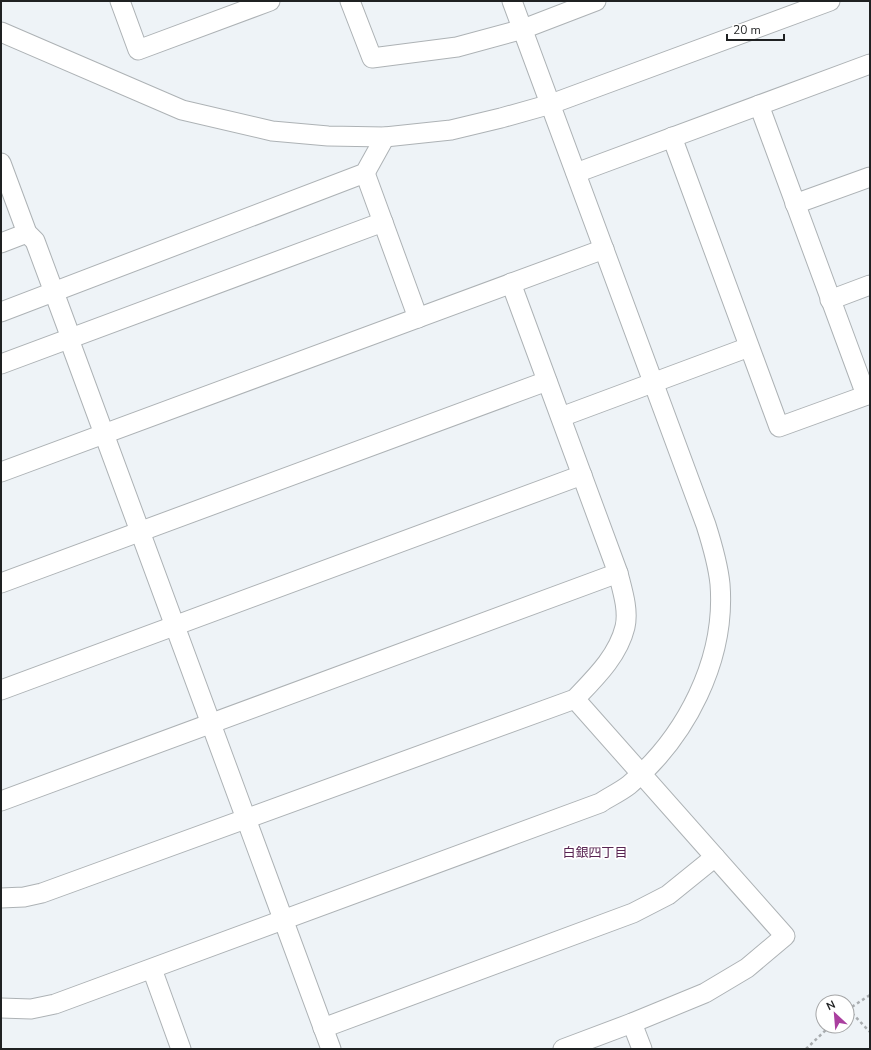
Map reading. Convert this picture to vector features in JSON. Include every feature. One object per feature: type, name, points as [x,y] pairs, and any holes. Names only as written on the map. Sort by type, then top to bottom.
[{"type":"street","points":[[120,1],[138,50],[270,1]]},
{"type":"street","points":[[350,1],[372,58],[457,47],[523,29],[596,1]]},
{"type":"street","points":[[1,1008],[31,1009],[55,1004],[600,803],[628,786],[653,763],[674,736],[690,711],[712,660],[720,612],[720,584],[714,552],[706,525],[512,1]]},
{"type":"street","points":[[1,32],[182,110],[272,131],[328,136],[385,137],[451,130],[550,104],[830,1]]},
{"type":"street","points":[[576,173],[870,64]]},
{"type":"street","points":[[672,137],[779,428],[868,395],[830,300],[759,105]]},
{"type":"street","points":[[1,312],[365,173],[385,137]]},
{"type":"street","points":[[1,163],[27,233],[35,241],[104,434],[331,1049]]},
{"type":"street","points":[[365,173],[418,318]]},
{"type":"street","points":[[795,204],[870,176]]},
{"type":"street","points":[[1,364],[383,222]]},
{"type":"street","points":[[1,242],[27,233]]},
{"type":"street","points":[[1,472],[604,249]]},
{"type":"street","points":[[1,898],[24,897],[42,893],[575,699],[596,676],[616,651],[625,626],[625,602],[618,572],[511,283]]},
{"type":"street","points":[[830,300],[870,285]]},
{"type":"street","points":[[561,417],[750,347]]},
{"type":"street","points":[[1,583],[547,381]]},
{"type":"street","points":[[1,690],[582,475]]},
{"type":"street","points":[[1,801],[618,572]]},
{"type":"street","points":[[563,1049],[705,993],[747,968],[785,936],[575,699]]},
{"type":"street","points":[[323,1028],[633,913],[668,895],[715,857]]},
{"type":"street","points":[[152,969],[181,1049]]},
{"type":"street","points":[[632,1023],[642,1049]]},
{"type":"path","points":[[855,1005],[870,995]]},
{"type":"path","points":[[855,1016],[870,1032]]},
{"type":"path","points":[[806,1049],[822,1034]]},
{"type":"district","name":"白銀四丁目","points":[[595,852]]}]
